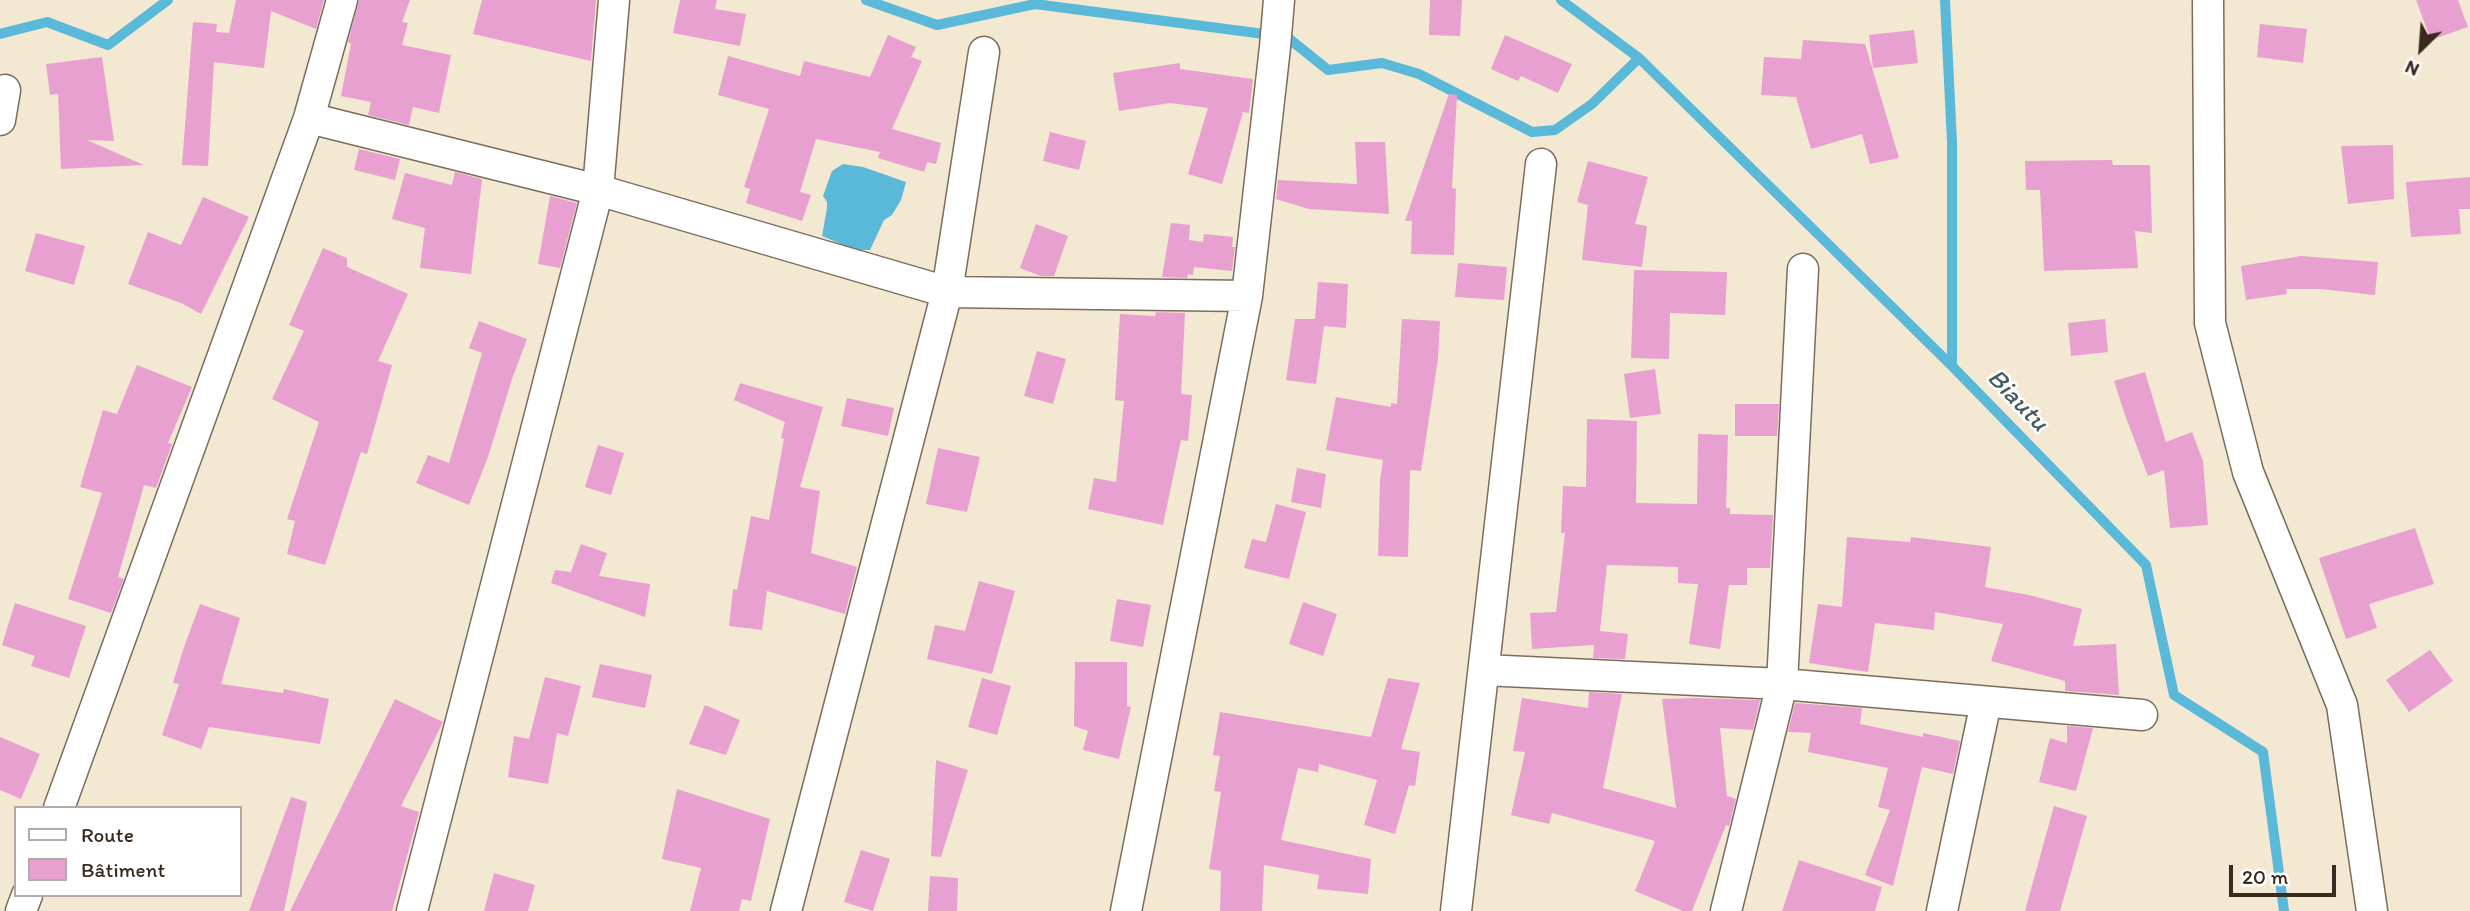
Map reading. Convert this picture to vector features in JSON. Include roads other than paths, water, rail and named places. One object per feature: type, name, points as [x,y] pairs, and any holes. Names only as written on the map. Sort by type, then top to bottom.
[{"type":"street","points":[[60,806],[309,118],[342,0]]},
{"type":"street","points":[[412,911],[598,190],[614,0]]},
{"type":"street","points":[[2208,0],[2210,323],[2248,472],[2343,705],[2372,911]]},
{"type":"street","points":[[1126,911],[1247,296],[1277,23]]},
{"type":"street","points":[[786,911],[947,292],[984,52]]},
{"type":"street","points":[[0,120],[5,90]]},
{"type":"street","points":[[309,118],[598,190],[947,292],[1247,296]]},
{"type":"street","points":[[1456,911],[1541,164]]},
{"type":"street","points":[[1726,911],[1782,684],[1803,269]]},
{"type":"street","points":[[1484,670],[1782,684],[2141,715]]},
{"type":"street","points":[[1942,911],[1986,702]]},
{"type":"water","points":[[843,164],[863,167],[906,182],[901,200],[892,215],[884,220],[870,250],[855,250],[822,236],[827,208],[823,196],[832,171]]},
{"type":"waterway","points":[[0,34],[47,22],[108,45],[168,0]]},
{"type":"waterway","points":[[866,0],[937,25],[1035,4],[1287,37],[1328,70],[1382,63],[1419,74],[1532,132],[1555,130],[1592,104],[1639,58]]},
{"type":"waterway","name":"Biautu","points":[[1561,0],[1639,58],[1952,366],[2146,565],[2174,695],[2263,752],[2284,911]]},
{"type":"waterway","points":[[1945,0],[1952,142],[1952,366]]}]
